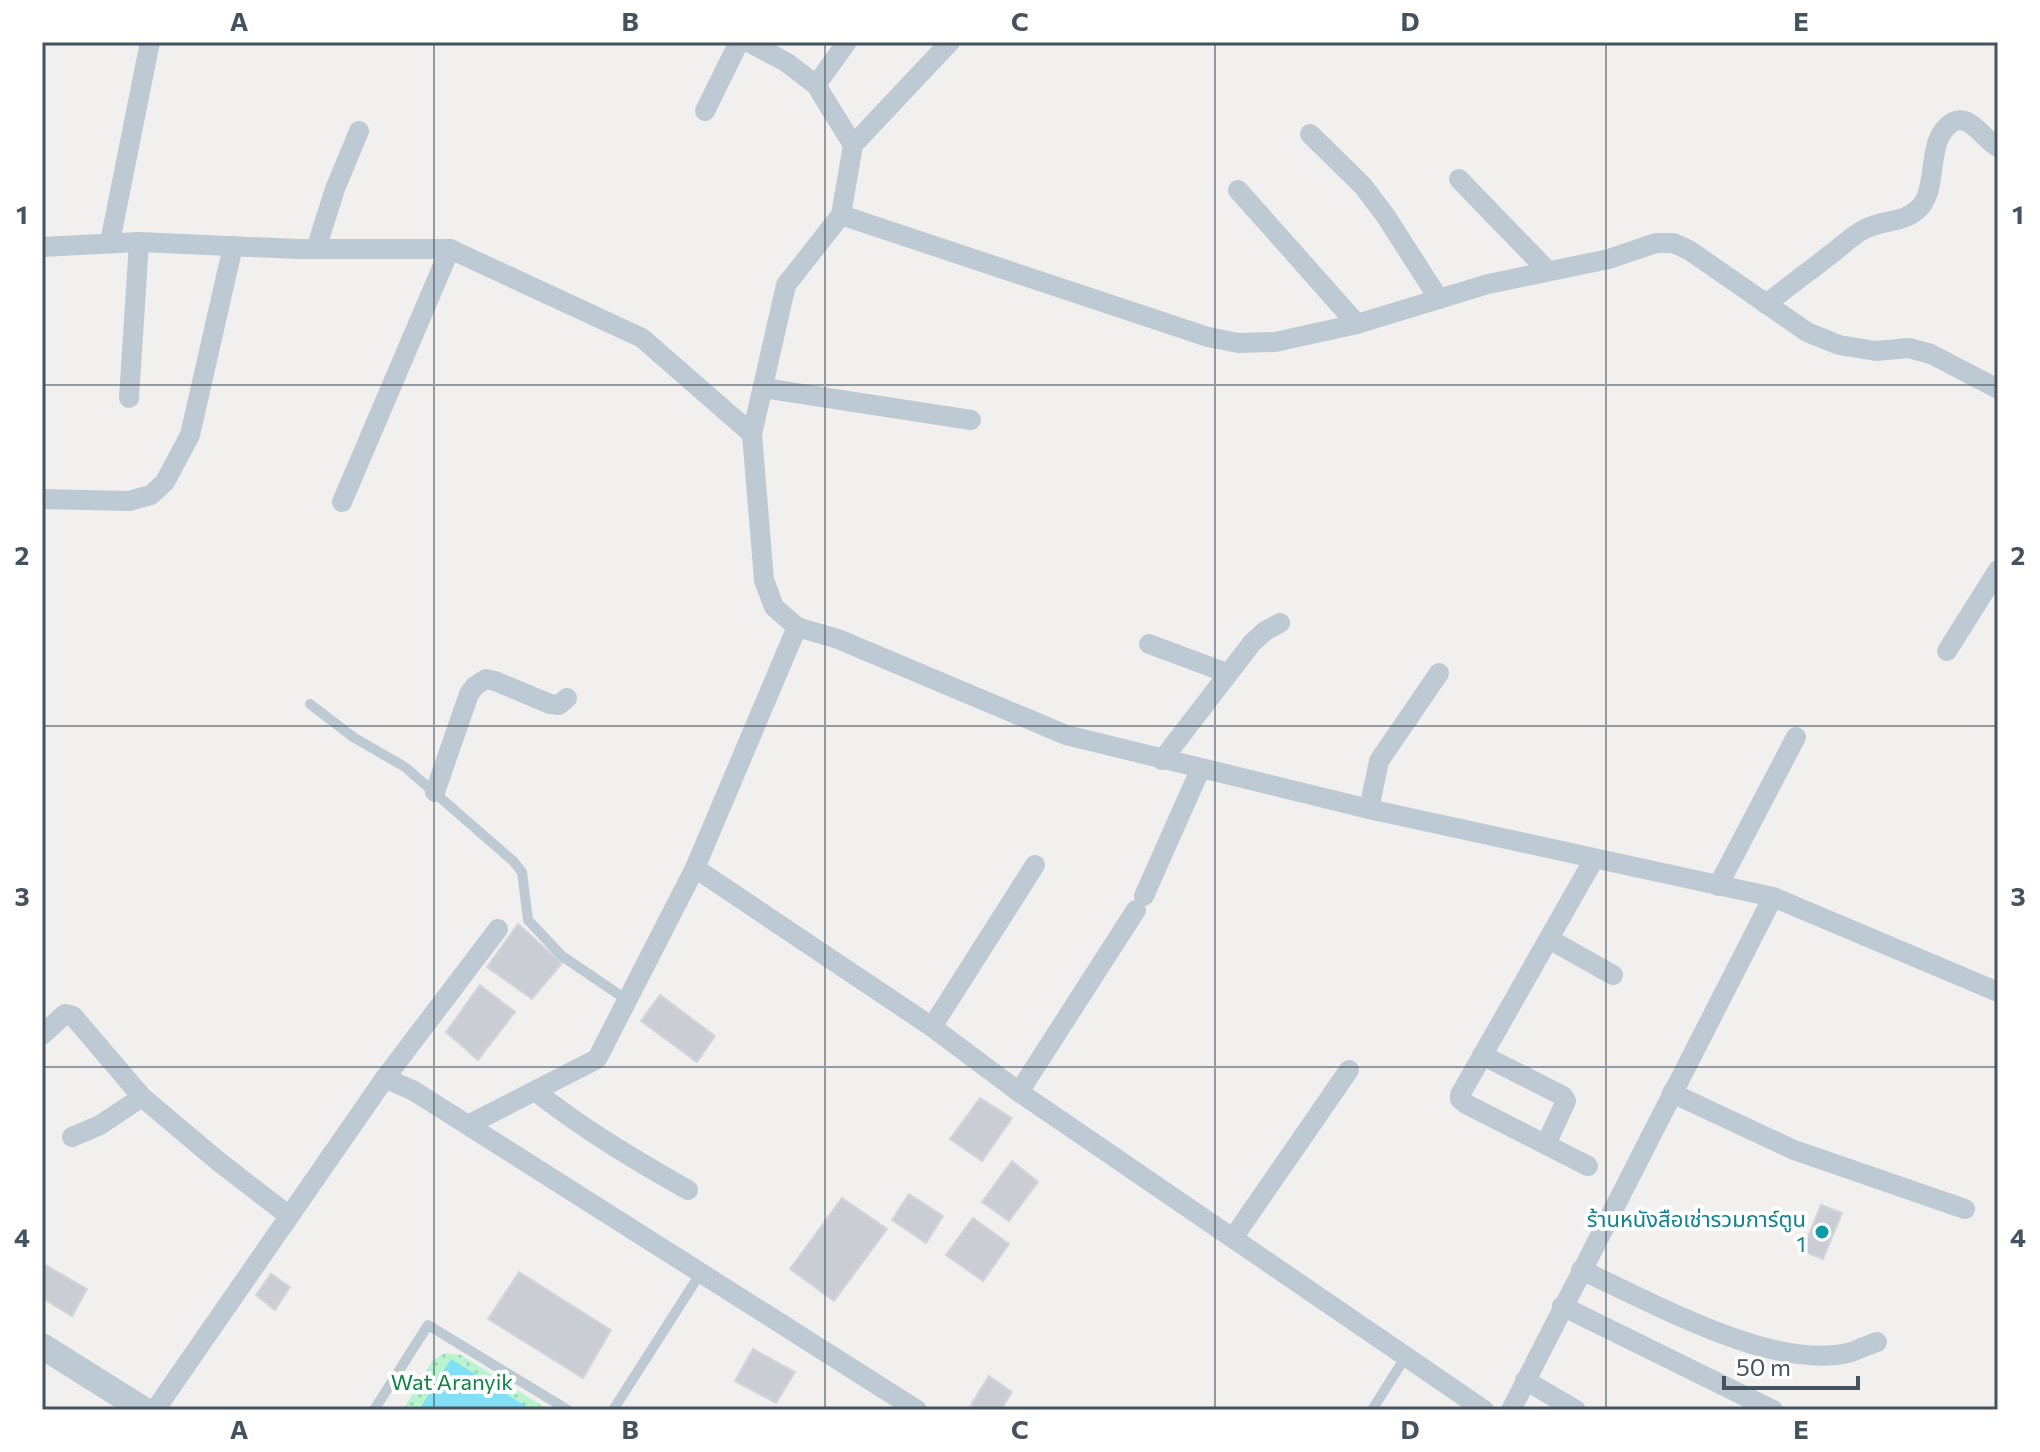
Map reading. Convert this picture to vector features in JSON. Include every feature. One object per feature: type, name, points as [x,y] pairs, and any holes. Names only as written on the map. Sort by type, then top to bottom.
[{"type":"street","points":[[110,242],[150,42]]},
{"type":"street","points":[[705,111],[739,42]]},
{"type":"street","points":[[748,42],[786,62],[816,85],[853,145]]},
{"type":"street","points":[[816,85],[847,42]]},
{"type":"street","points":[[950,42],[853,145],[841,215],[786,285],[752,434],[764,580],[774,607],[797,627],[838,639],[1066,735],[1369,809],[1773,897],[1996,987]]},
{"type":"street","points":[[1766,304],[1865,228],[1902,219],[1918,209],[1929,194],[1939,139],[1951,123],[1960,120],[1974,125],[1986,140],[1998,147]]},
{"type":"street","points":[[316,249],[335,189],[359,131]]},
{"type":"street","points":[[1310,134],[1363,186],[1439,299]]},
{"type":"street","points":[[1459,179],[1548,271]]},
{"type":"street","points":[[1238,190],[1357,324]]},
{"type":"street","points":[[841,215],[1208,337],[1238,343],[1275,342],[1357,324],[1488,284],[1609,259],[1656,243],[1673,243],[1689,250],[1807,332],[1839,345],[1876,351],[1909,348],[1931,354],[1998,389]]},
{"type":"street","points":[[129,398],[139,242]]},
{"type":"street","points":[[42,247],[139,242],[316,249],[450,249],[642,338],[752,434]]},
{"type":"street","points":[[42,499],[129,501],[151,495],[165,482],[190,435],[233,246]]},
{"type":"street","points":[[342,502],[450,249]]},
{"type":"street","points":[[763,388],[971,420]]},
{"type":"street","points":[[1947,651],[1998,570]]},
{"type":"street","points":[[1162,760],[1227,673],[1265,631],[1280,623]]},
{"type":"street","points":[[468,1125],[597,1059],[695,868],[797,627]]},
{"type":"street","points":[[1149,644],[1227,673]]},
{"type":"street","points":[[1369,809],[1379,761],[1439,673]]},
{"type":"street","points":[[435,792],[469,694],[475,686],[486,679],[550,704],[559,705],[567,698]]},
{"type":"street","points":[[1718,886],[1796,737]]},
{"type":"street","points":[[1019,1092],[1140,903],[1200,770]]},
{"type":"street","points":[[1588,1166],[1460,1099],[1460,1095],[1594,859]]},
{"type":"street","points":[[932,1027],[1035,865]]},
{"type":"street","points":[[695,868],[932,1027],[1019,1092],[1484,1410]]},
{"type":"street","points":[[1511,1410],[1773,897]]},
{"type":"street","points":[[155,1410],[385,1078],[498,929]]},
{"type":"street","points":[[1549,939],[1613,975]]},
{"type":"street","points":[[42,1035],[65,1014],[73,1016],[142,1097],[288,1215]]},
{"type":"street","points":[[1482,1055],[1563,1096],[1566,1101],[1546,1144]]},
{"type":"street","points":[[1233,1238],[1349,1070]]},
{"type":"street","points":[[385,1078],[414,1091],[917,1410]]},
{"type":"street","points":[[535,1091],[570,1119],[624,1154],[688,1190]]},
{"type":"street","points":[[1672,1093],[1794,1150],[1965,1209]]},
{"type":"street","points":[[72,1137],[100,1125],[142,1097]]},
{"type":"street","points":[[1581,1270],[1733,1338],[1778,1352],[1811,1355],[1848,1353],[1877,1342]]},
{"type":"street","points":[[1562,1306],[1773,1410]]},
{"type":"street","points":[[42,1346],[144,1410]]},
{"type":"street","points":[[1525,1380],[1576,1410]]},
{"type":"lane","points":[[310,704],[353,737],[405,767],[513,861],[522,872],[528,920],[562,956],[627,1000]]},
{"type":"lane","points":[[613,1410],[700,1274]]},
{"type":"lane","points":[[374,1410],[428,1325],[568,1410]]},
{"type":"lane","points":[[1372,1410],[1406,1356]]},
{"type":"green space","name":"Wat Aranyik","points":[[444,1353],[461,1355],[549,1410],[403,1410],[433,1360]]},
{"type":"water","name":"Wat Aranyik","points":[[451,1359],[532,1410],[419,1410]]},
{"type":"building","points":[[518,924],[562,963],[532,999],[487,967]]},
{"type":"building","points":[[480,985],[515,1012],[478,1060],[446,1032]]},
{"type":"building","points":[[660,995],[715,1036],[697,1062],[641,1021]]},
{"type":"building","points":[[980,1098],[1012,1118],[982,1161],[950,1139]]},
{"type":"building","points":[[1012,1161],[1038,1182],[1009,1221],[982,1202]]},
{"type":"building","points":[[909,1194],[943,1216],[926,1243],[892,1220]]},
{"type":"building","points":[[842,1198],[887,1229],[834,1301],[790,1269]]},
{"type":"building","name":"ร้านหนังสือเช่ารวมการ์ตูน 1","points":[[1821,1205],[1842,1213],[1823,1259],[1802,1251]]},
{"type":"building","points":[[973,1218],[1009,1244],[983,1281],[946,1255]]},
{"type":"building","points":[[42,1263],[87,1289],[72,1316],[42,1298]]},
{"type":"building","points":[[519,1272],[611,1330],[583,1378],[488,1319]]},
{"type":"building","points":[[271,1274],[290,1287],[275,1310],[256,1295]]},
{"type":"building","points":[[753,1349],[795,1372],[776,1403],[735,1381]]},
{"type":"building","points":[[989,1376],[1012,1392],[1001,1410],[979,1410],[971,1405]]},
{"type":"place","name":"ร้านหนังสือเช่ารวมการ์ตูน 1","points":[[1822,1232]]}]
